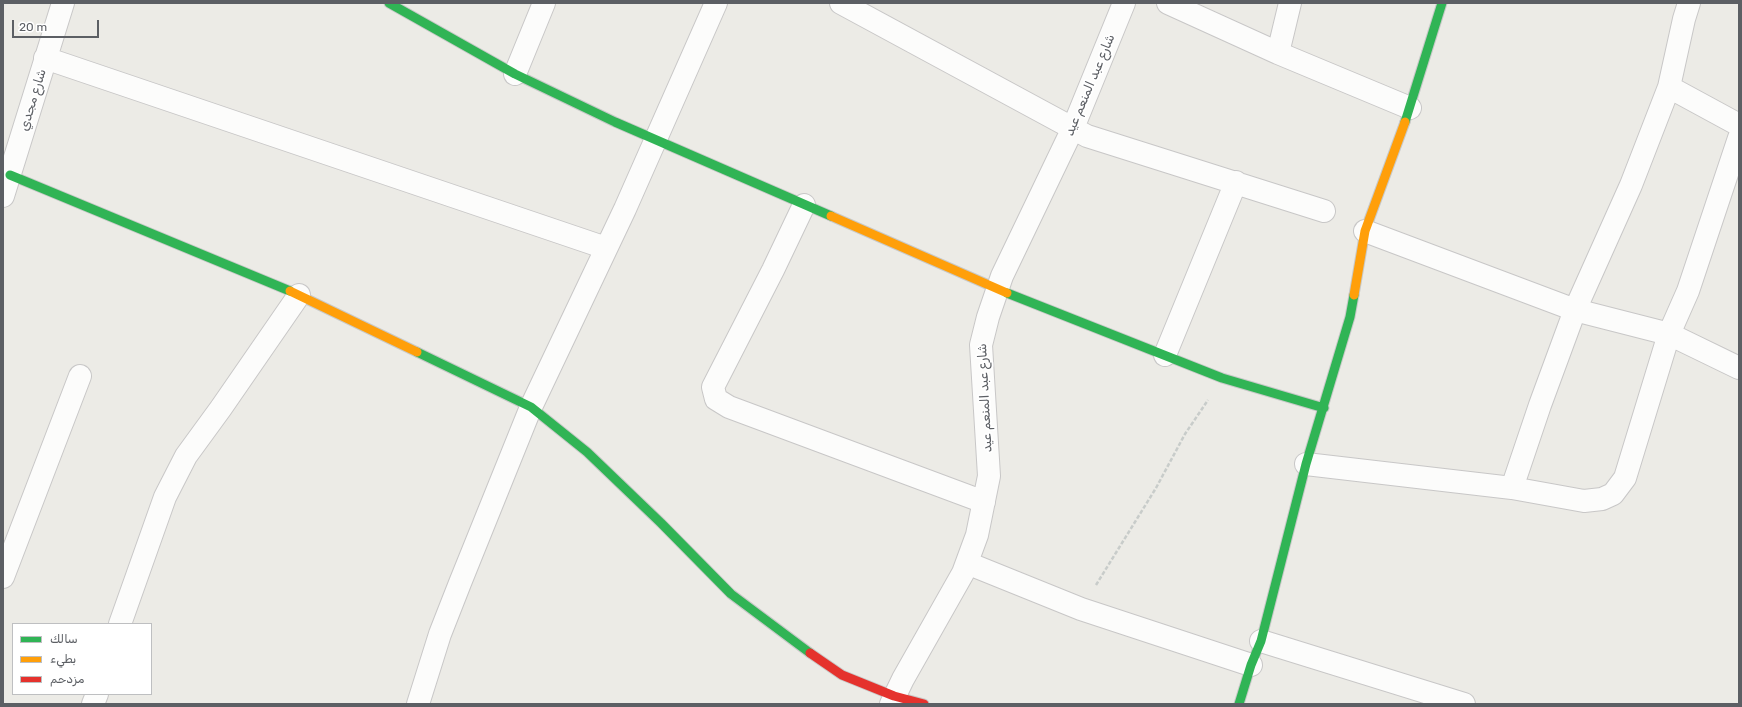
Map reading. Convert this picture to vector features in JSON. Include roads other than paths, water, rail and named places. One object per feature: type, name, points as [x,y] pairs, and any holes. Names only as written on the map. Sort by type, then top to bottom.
[{"type":"street","name":"شارع مجدي","points":[[3,196],[62,3]]},
{"type":"street","points":[[389,3],[515,74],[655,140],[804,205],[998,289],[1222,378],[1324,408]]},
{"type":"street","points":[[515,74],[544,3]]},
{"type":"street","points":[[418,704],[440,634],[531,407],[625,209],[716,3]]},
{"type":"street","points":[[840,3],[1087,136],[1324,211]]},
{"type":"street","name":"شارع عبد المنعم عيد","points":[[893,700],[963,573],[977,535],[989,476],[981,345],[988,317],[1002,276],[1073,128],[1124,3]]},
{"type":"street","points":[[1168,3],[1278,53],[1410,108]]},
{"type":"street","points":[[1278,53],[1290,3]]},
{"type":"street","points":[[1239,704],[1251,665],[1261,641],[1306,464],[1350,317],[1365,231],[1410,108],[1442,3]]},
{"type":"street","points":[[1512,488],[1540,405],[1575,310],[1630,185],[1669,87],[1689,3]]},
{"type":"street","points":[[45,58],[606,248]]},
{"type":"street","points":[[1669,87],[1739,125]]},
{"type":"street","points":[[1306,464],[1512,488],[1584,501],[1602,499],[1613,494],[1625,478],[1668,334],[1688,291],[1739,138]]},
{"type":"street","points":[[10,175],[278,285],[531,407],[587,452],[661,522],[732,594],[786,636],[842,675],[893,700],[924,704]]},
{"type":"street","points":[[1165,355],[1236,182]]},
{"type":"street","points":[[804,205],[773,270],[713,387],[716,399],[729,407],[984,502]]},
{"type":"street","points":[[1365,231],[1575,310],[1668,334],[1739,368]]},
{"type":"street","points":[[120,623],[165,497],[186,456],[221,408],[298,295]]},
{"type":"street","points":[[3,577],[80,376]]},
{"type":"street","points":[[967,563],[1081,609],[1251,665]]},
{"type":"street","points":[[1261,641],[1464,704]]}]
